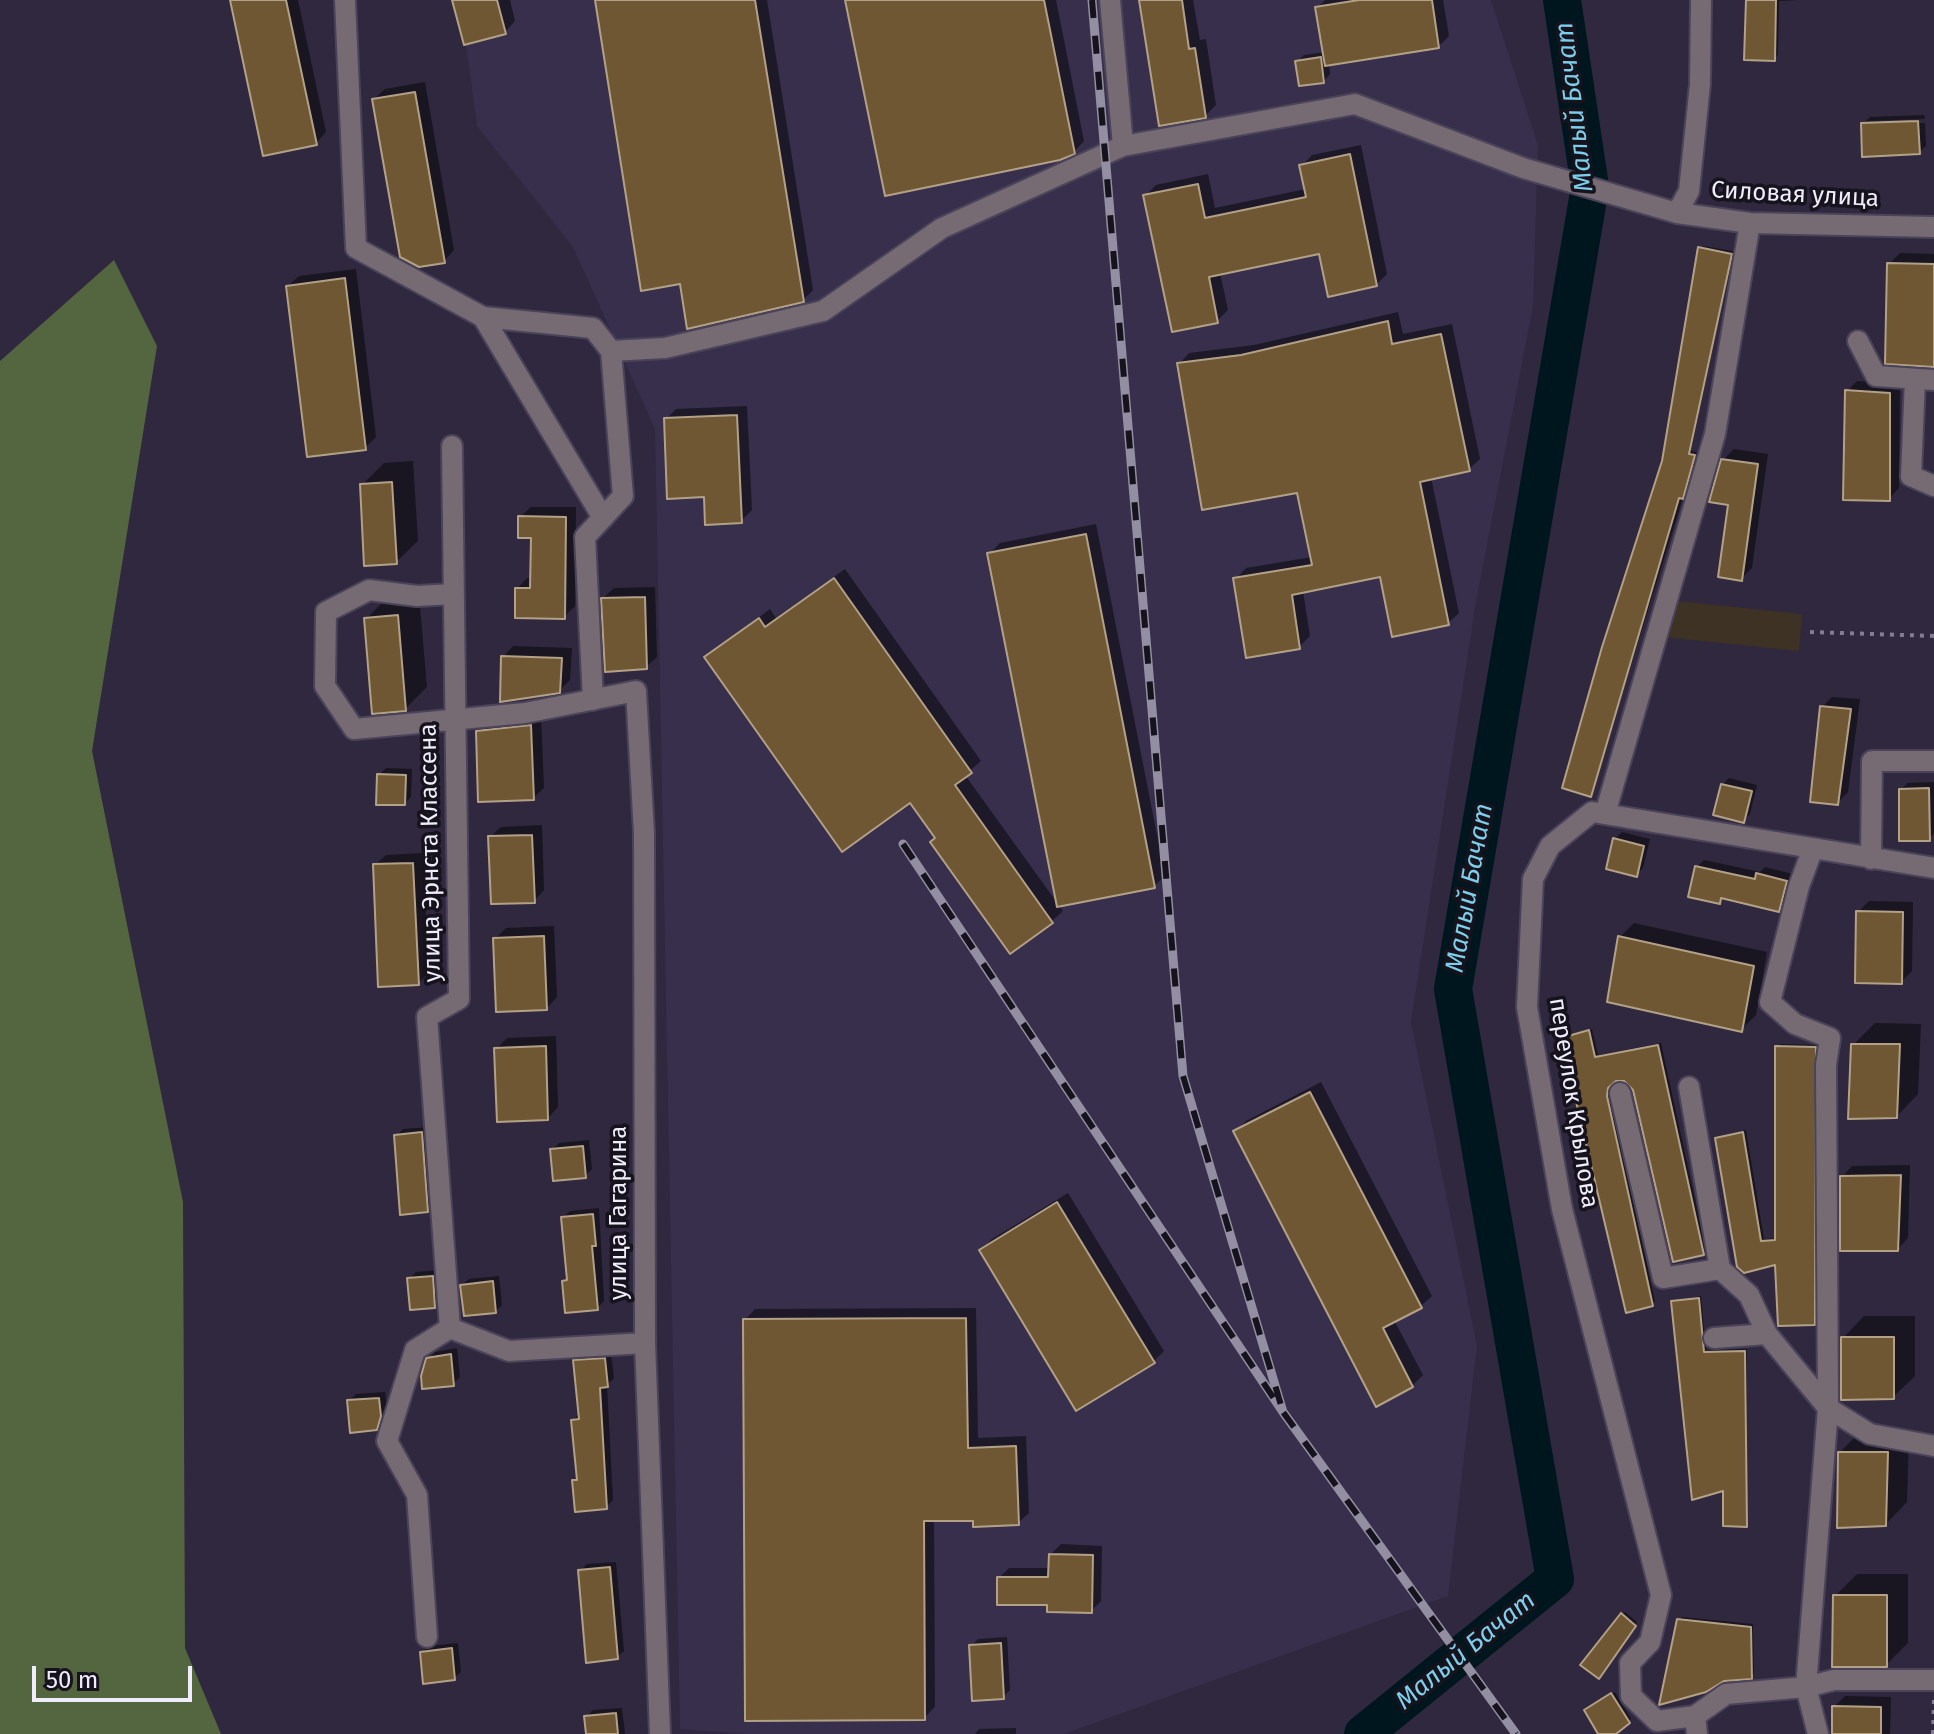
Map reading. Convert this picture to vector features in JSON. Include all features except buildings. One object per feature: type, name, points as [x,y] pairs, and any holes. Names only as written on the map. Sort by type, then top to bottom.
[{"type":"street","points":[[345,0],[356,248],[483,317],[593,328],[611,351],[623,496],[585,537],[593,700],[525,713],[455,717],[354,729],[325,686],[326,612],[369,590],[417,596],[453,594]]},
{"type":"street","points":[[1110,0],[1123,146]]},
{"type":"street","name":"Силовая улица","points":[[1701,0],[1700,84],[1689,191],[1677,213],[1750,223],[1934,227]]},
{"type":"street","points":[[611,351],[665,348],[823,311],[942,228],[1123,146],[1355,104],[1523,168],[1677,213]]},
{"type":"street","points":[[1750,223],[1715,434],[1605,814],[1812,851],[1934,868]]},
{"type":"street","points":[[483,317],[603,518]]},
{"type":"street","points":[[1858,341],[1876,376],[1924,380],[1911,476],[1934,486]]},
{"type":"street","name":"улица Эрнста Классена","points":[[450,1328],[427,1017],[459,999],[452,446]]},
{"type":"street","name":"улица Гагарина","points":[[593,700],[636,691],[644,833],[645,1343],[660,1734]]},
{"type":"street","points":[[1871,859],[1872,761],[1934,761]]},
{"type":"street","name":"переулок Крылова","points":[[1605,814],[1592,812],[1550,846],[1533,879],[1527,1007],[1562,1209],[1661,1595],[1650,1642],[1630,1663],[1631,1696],[1657,1721],[1696,1725]]},
{"type":"street","points":[[1812,851],[1791,914],[1770,1002],[1795,1024],[1830,1038],[1826,1065],[1828,1408],[1806,1687],[1818,1734]]},
{"type":"street","points":[[1689,1087],[1720,1269],[1749,1295],[1767,1334],[1828,1408],[1870,1434],[1934,1446]]},
{"type":"street","points":[[1620,1093],[1663,1278],[1720,1269]]},
{"type":"street","points":[[427,1637],[417,1495],[387,1441],[415,1350],[450,1328],[509,1351],[645,1343]]},
{"type":"street","points":[[1714,1338],[1767,1334]]},
{"type":"street","points":[[1696,1725],[1726,1694],[1806,1687],[1834,1680],[1934,1680]]},
{"type":"path","points":[[1810,632],[1934,636]]},
{"type":"shaded area","points":[[460,0],[1491,0],[1538,145],[1533,306],[1476,602],[1411,1022],[1477,1346],[1448,1596],[1064,1734],[748,1734],[680,1729],[655,429],[573,247],[477,126]]},
{"type":"shaded area","points":[[1667,600],[1802,614],[1799,651],[1663,637]]},
{"type":"green space","points":[[114,260],[157,346],[92,751],[183,1202],[185,1648],[221,1734],[0,1734],[0,361]]},
{"type":"waterway","name":"Малый Бачат","points":[[1363,1734],[1555,1579],[1453,989],[1590,187],[1562,0]]},
{"type":"railway","points":[[1092,0],[1183,1076],[1283,1412]]},
{"type":"railway","points":[[903,844],[1283,1412],[1516,1734]]}]
